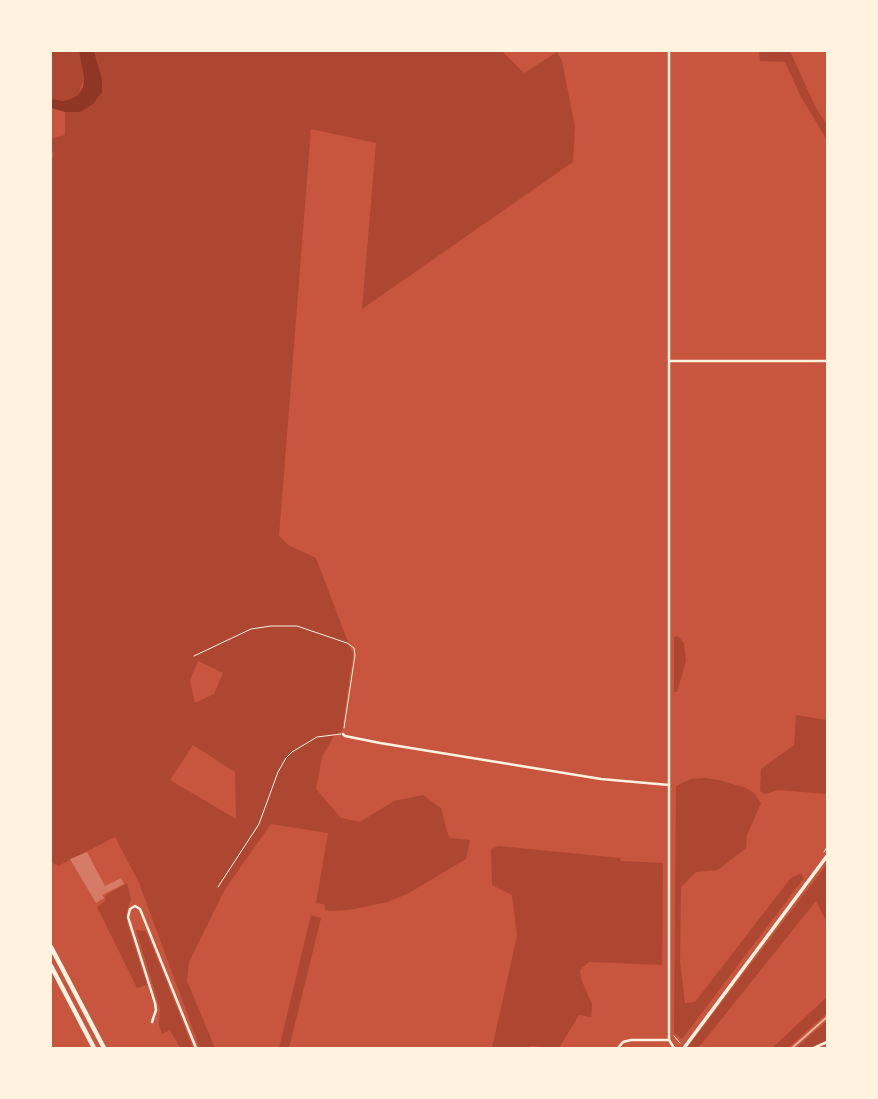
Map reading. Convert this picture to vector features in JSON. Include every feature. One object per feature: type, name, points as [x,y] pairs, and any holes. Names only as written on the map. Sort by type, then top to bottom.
[{"type":"highway","points":[[51,947],[104,1048]]},
{"type":"highway","points":[[51,966],[94,1048]]},
{"type":"main road","points":[[684,1048],[827,856]]},
{"type":"street","points":[[669,51],[669,1040],[674,1048]]},
{"type":"street","points":[[669,361],[827,360]]},
{"type":"street","points":[[343,734],[380,743],[601,779],[669,785]]},
{"type":"street","points":[[152,1022],[155,1003],[128,917],[130,909],[135,906],[140,909],[196,1048]]},
{"type":"street","points":[[618,1048],[623,1042],[631,1040],[669,1040]]},
{"type":"street","points":[[814,1048],[827,1042]]},
{"type":"lane","points":[[218,887],[259,824],[278,772],[286,758],[317,737],[343,734]]},
{"type":"path","points":[[194,656],[251,629],[271,626],[297,626],[347,643],[354,648],[355,654],[343,734]]},
{"type":"shaded area","points":[[51,51],[79,51],[84,78],[78,95],[72,99],[51,99]]},
{"type":"shaded area","points":[[79,51],[94,51],[102,79],[102,92],[93,104],[80,112],[51,108],[51,99],[71,99],[78,95],[83,87]]},
{"type":"shaded area","points":[[94,51],[502,51],[524,73],[557,52],[562,61],[575,127],[573,162],[362,309],[376,143],[311,129],[279,536],[288,545],[316,558],[353,655],[342,731],[334,736],[322,757],[316,789],[341,818],[360,822],[394,801],[423,795],[441,808],[449,838],[470,840],[466,859],[409,893],[388,902],[331,911],[325,910],[325,905],[316,903],[328,833],[271,824],[225,889],[189,962],[187,981],[215,1048],[200,1048],[139,883],[115,837],[58,866],[51,862],[51,163],[54,154],[51,139],[65,135],[65,112],[80,112],[102,79]],"holes":[[[198,661],[223,673],[214,694],[195,703],[190,680]],[[193,745],[235,772],[236,819],[170,780]]]},
{"type":"shaded area","points":[[759,51],[790,51],[815,106],[827,125],[827,140],[801,97],[785,62],[760,61]]},
{"type":"shaded area","points":[[678,636],[684,643],[686,661],[677,692],[674,692],[674,637]]},
{"type":"shaded area","points":[[796,715],[827,720],[827,794],[778,790],[765,794],[760,791],[761,769],[794,745]]},
{"type":"shaded area","points":[[705,778],[746,788],[754,793],[761,803],[747,835],[746,848],[718,870],[696,872],[681,887],[680,961],[685,1003],[695,1002],[790,879],[801,873],[804,878],[682,1039],[674,1033],[676,786],[691,779]]},
{"type":"shaded area","points":[[499,846],[620,858],[621,861],[663,863],[662,965],[589,962],[580,970],[592,1004],[591,1017],[579,1015],[559,1048],[492,1048],[517,936],[512,895],[492,885],[491,849]]},
{"type":"shaded area","points":[[827,864],[827,923],[816,901],[704,1041],[697,1048],[687,1048]]},
{"type":"shaded area","points":[[127,883],[131,899],[127,923],[147,985],[137,988],[97,907],[105,901],[106,895]]},
{"type":"shaded area","points":[[311,915],[321,918],[289,1048],[279,1048]]},
{"type":"shaded area","points":[[136,930],[146,931],[193,1048],[180,1048],[170,1030],[162,1034],[159,1025],[160,1008]]},
{"type":"shaded area","points":[[827,997],[827,1013],[788,1048],[772,1048]]},
{"type":"shaded area","points":[[827,1021],[827,1040],[812,1048],[796,1048]]},
{"type":"building","points":[[87,852],[105,886],[121,878],[124,884],[102,895],[104,898],[96,903],[70,859]]},
{"type":"railway","points":[[792,1048],[827,1017]]}]
